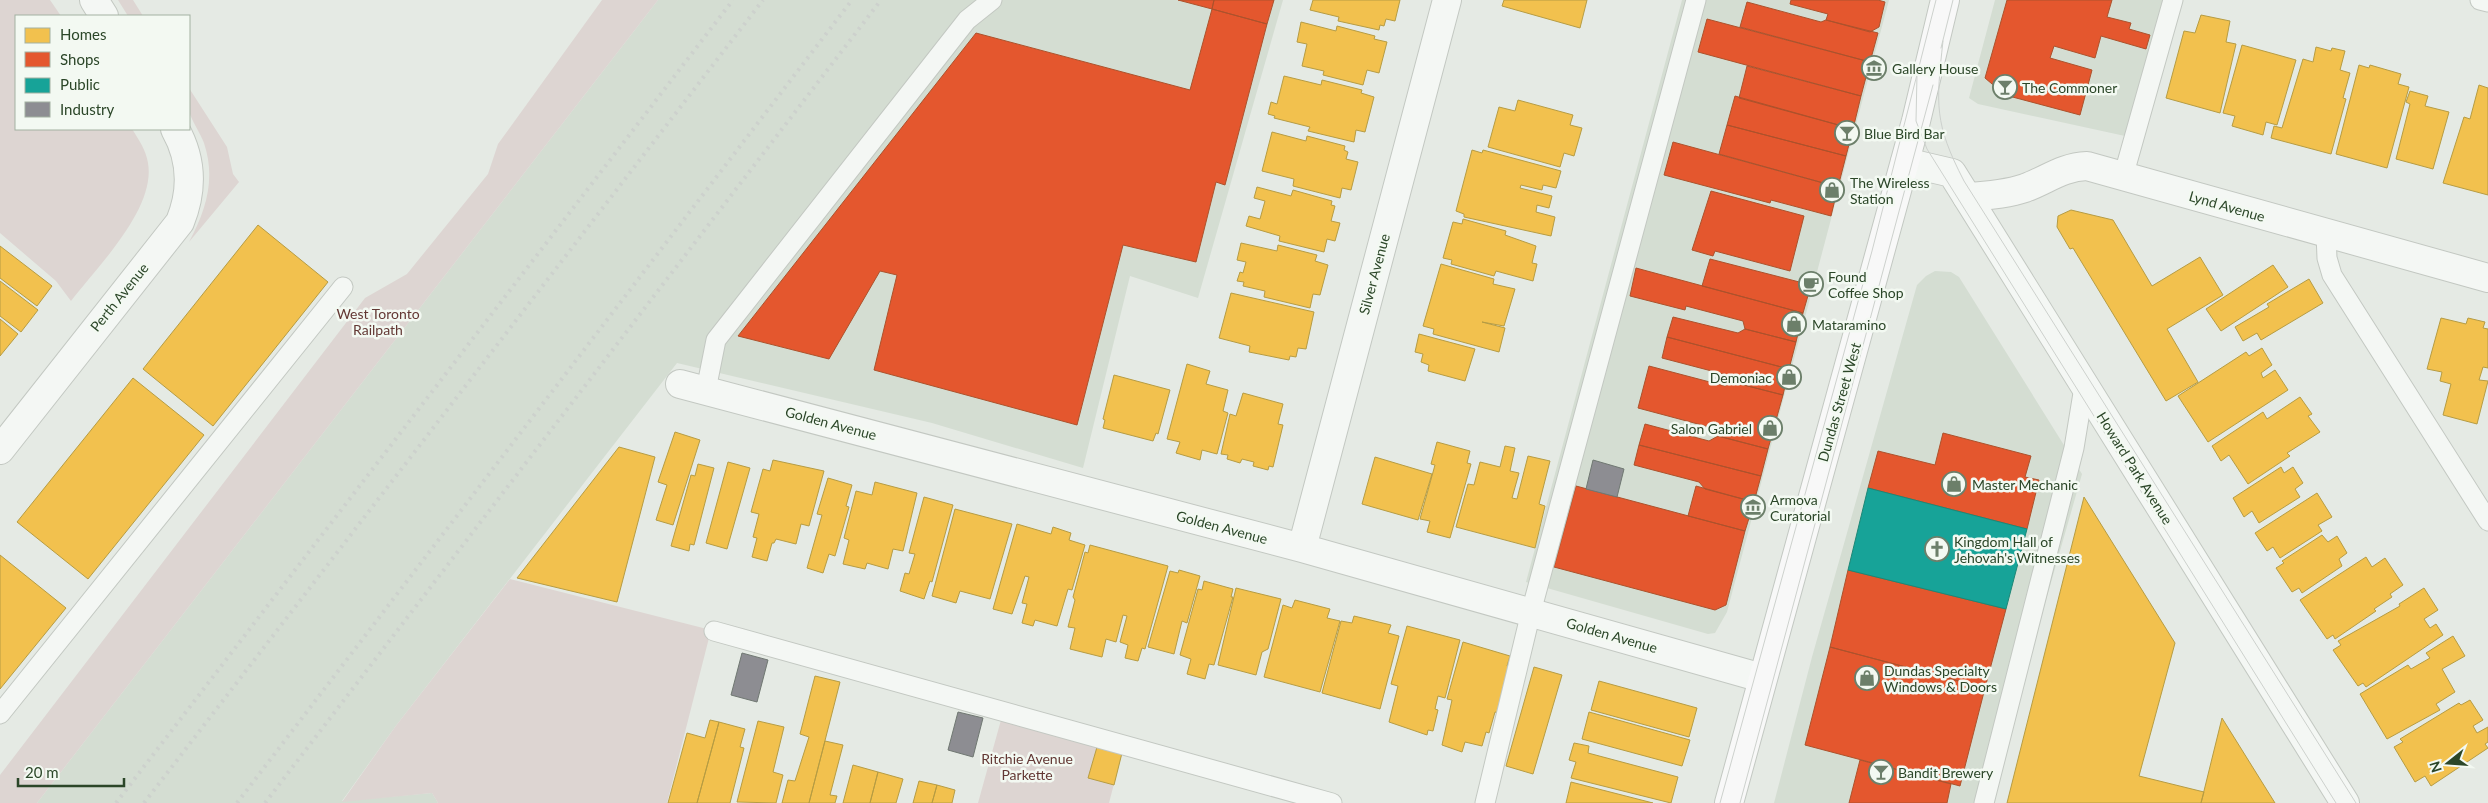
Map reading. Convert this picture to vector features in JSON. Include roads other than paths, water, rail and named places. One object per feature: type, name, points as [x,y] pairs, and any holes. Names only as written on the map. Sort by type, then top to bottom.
[{"type":"main road","name":"Dundas Street West","points":[[1729,803],[1905,162],[1945,0]]},
{"type":"street","points":[[94,0],[103,15]]},
{"type":"street","name":"Silver Avenue","points":[[1302,548],[1447,0]]},
{"type":"street","name":"Perth Avenue","points":[[0,450],[180,222],[187,198],[190,174],[188,162],[174,130]]},
{"type":"street","name":"Howard Park Avenue","points":[[1905,162],[1952,173],[2084,388],[2345,803]]},
{"type":"street","name":"Lynd Avenue","points":[[1966,197],[2026,187],[2058,171],[2073,166],[2087,166],[2488,278]]},
{"type":"street","name":"Golden Avenue","points":[[693,387],[1302,548],[1762,678]]},
{"type":"lane","points":[[693,387],[716,340],[967,20],[992,0]]},
{"type":"lane","points":[[1485,803],[1531,612],[1696,0]]},
{"type":"lane","points":[[2123,177],[2173,0]]},
{"type":"lane","points":[[2480,0],[2488,2]]},
{"type":"lane","points":[[2326,234],[2327,258],[2332,275],[2488,522]]},
{"type":"lane","points":[[0,714],[343,287]]},
{"type":"lane","points":[[1984,803],[2074,448],[2084,388]]},
{"type":"lane","points":[[714,631],[1332,803]]},
{"type":"tram line","points":[[1720,803],[1872,251],[1936,0]]},
{"type":"tram line","points":[[1941,48],[1953,0]]},
{"type":"tram line","points":[[1943,41],[1939,82],[1942,128],[1954,161],[1964,181],[2356,803]]},
{"type":"tram line","points":[[1917,75],[1916,121],[1927,149],[2336,803]]},
{"type":"tram line","points":[[1740,803],[1933,85]]},
{"type":"railway","points":[[116,803],[733,0]]},
{"type":"railway","points":[[144,803],[763,0]]},
{"type":"railway","points":[[237,803],[852,0]]},
{"type":"railway","points":[[265,803],[881,0]]},
{"type":"place","name":"Gallery House","points":[[1874,68]]},
{"type":"place","name":"The Commoner","points":[[2005,87]]},
{"type":"place","name":"Blue Bird Bar","points":[[1847,133]]},
{"type":"place","name":"The Wireless Station","points":[[1832,190]]},
{"type":"place","name":"Found Coffee Shop","points":[[1811,284]]},
{"type":"place","name":"Mataramino","points":[[1794,324]]},
{"type":"place","name":"Demoniac","points":[[1789,377]]},
{"type":"place","name":"Salon Gabriel","points":[[1770,428]]},
{"type":"place","name":"Master Mechanic","points":[[1954,484]]},
{"type":"place","name":"Armova Curatorial","points":[[1753,507]]},
{"type":"place","name":"Kingdom Hall of Jehovah's Witnesses","points":[[1937,549]]},
{"type":"place","name":"Dundas Specialty Windows & Doors","points":[[1867,678]]},
{"type":"place","name":"Bandit Brewery","points":[[1881,772]]},
{"type":"park label","name":"West Toronto Railpath","points":[[378,322]]},
{"type":"park label","name":"Ritchie Avenue Parkette","points":[[1027,766]]}]
